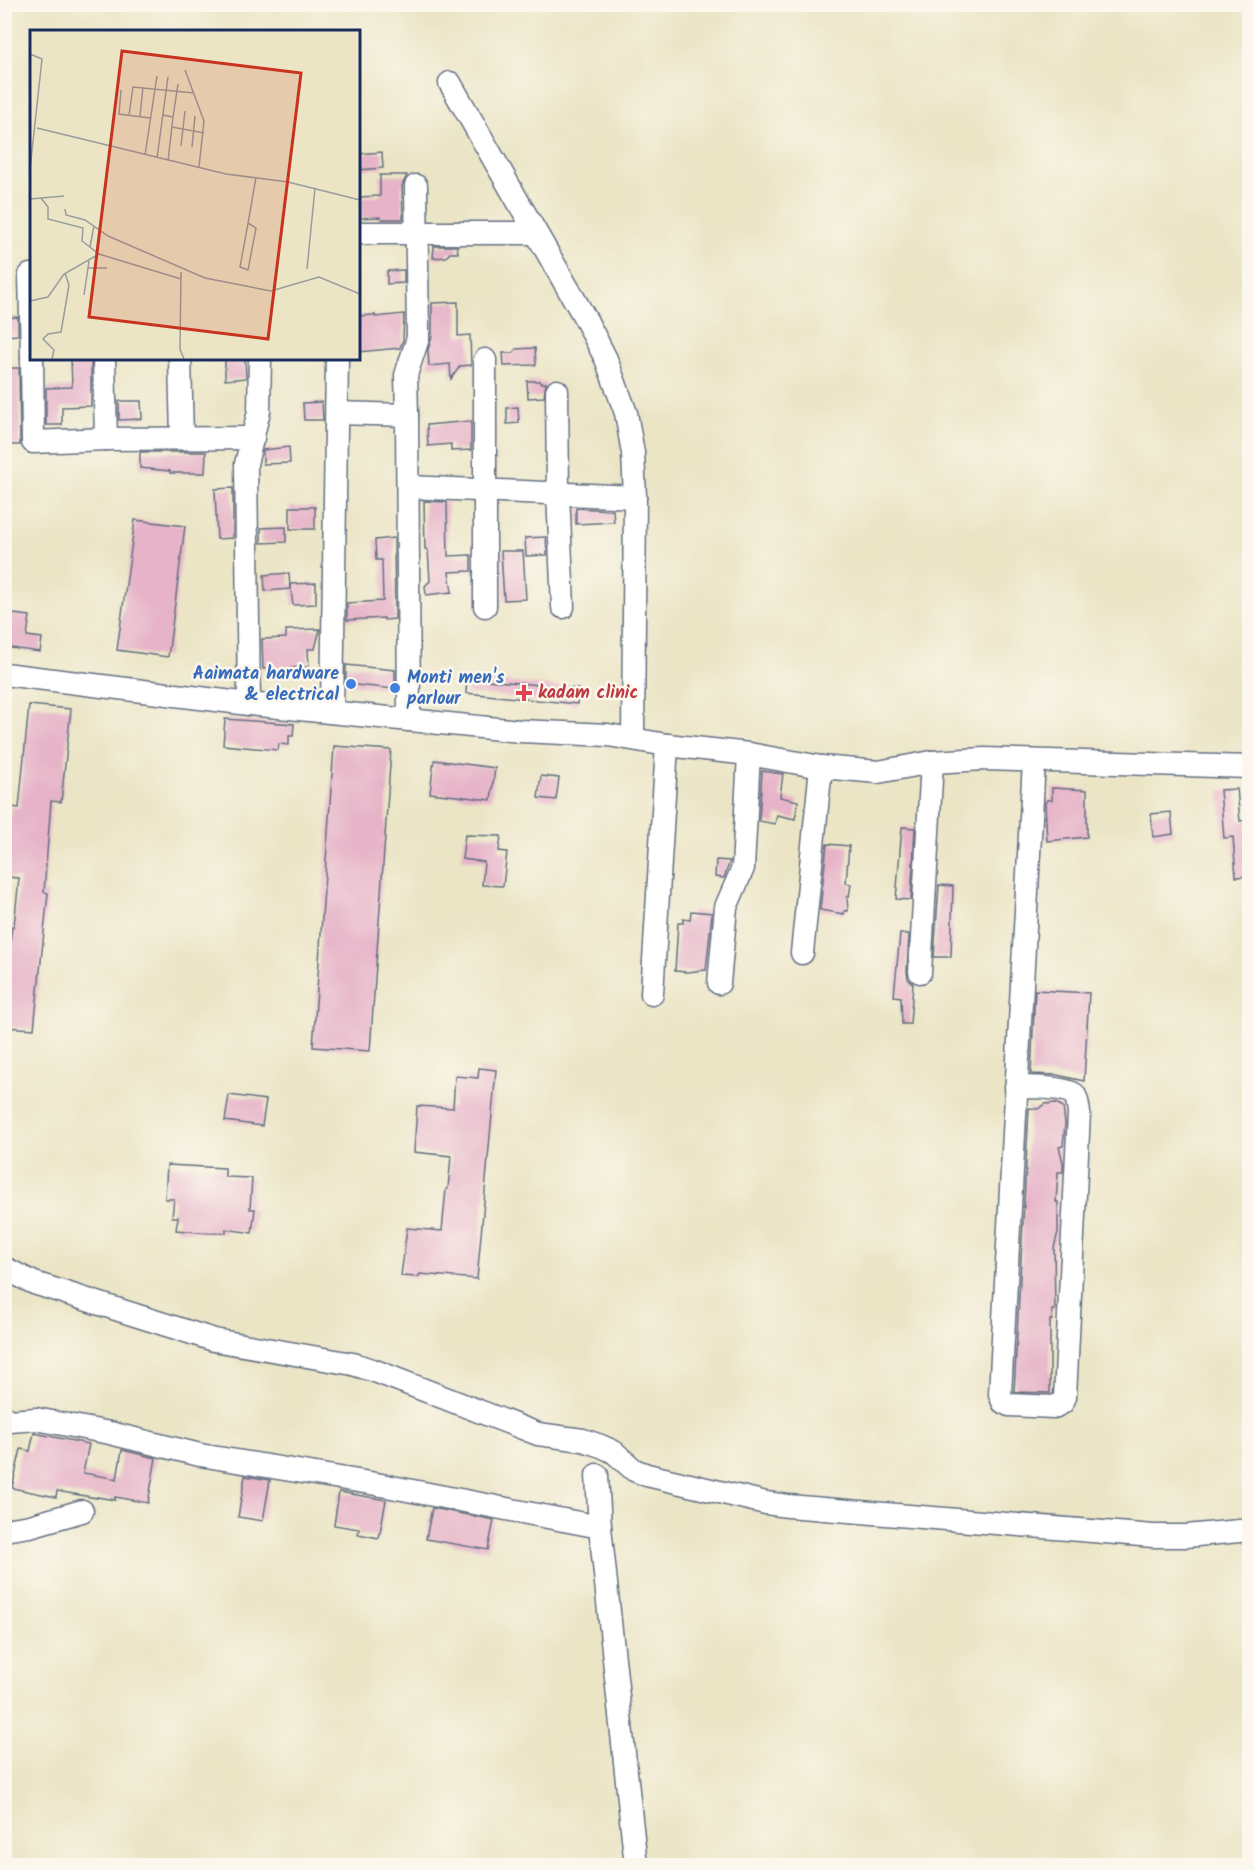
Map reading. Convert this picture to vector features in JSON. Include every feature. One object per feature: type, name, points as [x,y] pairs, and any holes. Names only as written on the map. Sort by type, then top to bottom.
[{"type":"street","points":[[450,83],[606,359],[626,413],[633,453],[635,497],[633,738]]},
{"type":"street","points":[[409,720],[406,375],[417,338],[416,186]]},
{"type":"street","points":[[360,233],[535,233]]},
{"type":"street","points":[[32,360],[33,442],[253,438]]},
{"type":"street","points":[[104,360],[106,439]]},
{"type":"street","points":[[180,360],[182,438]]},
{"type":"street","points":[[249,704],[246,464],[259,411],[260,360]]},
{"type":"street","points":[[332,712],[337,360]]},
{"type":"street","points":[[485,360],[485,606]]},
{"type":"street","points":[[557,391],[558,493],[563,607]]},
{"type":"street","points":[[337,413],[407,415]]},
{"type":"street","points":[[408,487],[635,497]]},
{"type":"street","points":[[4,674],[249,704],[520,731],[608,735],[667,745],[748,754],[821,767],[878,772],[932,762],[984,759],[1250,767]]},
{"type":"street","points":[[652,994],[667,745]]},
{"type":"street","points":[[719,983],[726,907],[743,868],[748,754]]},
{"type":"street","points":[[1016,1086],[1065,1090],[1073,1094],[1077,1100],[1065,1397],[1062,1403],[1054,1407],[1009,1405],[1003,1402],[1000,1394],[1016,1086],[1034,761]]},
{"type":"street","points":[[920,972],[932,762]]},
{"type":"street","points":[[802,953],[821,767]]},
{"type":"street","points":[[4,1268],[34,1283],[62,1293],[214,1341],[353,1364],[538,1434],[583,1440],[600,1446],[614,1452],[634,1470],[647,1475],[766,1503],[1153,1536],[1186,1536],[1250,1530]]},
{"type":"street","points":[[6,1422],[36,1419],[110,1433],[200,1455],[376,1484],[600,1527]]},
{"type":"street","points":[[597,1475],[600,1527],[636,1866]]},
{"type":"street","points":[[4,1530],[30,1526],[82,1511]]},
{"type":"building","points":[[382,152],[383,168],[360,170],[360,154]]},
{"type":"building","points":[[380,175],[407,175],[402,186],[403,219],[360,218],[360,197],[380,196]]},
{"type":"building","points":[[434,246],[457,246],[458,253],[433,258]]},
{"type":"building","points":[[404,270],[404,283],[387,284],[387,271]]},
{"type":"building","points":[[458,302],[458,336],[470,335],[471,365],[460,366],[451,379],[450,364],[429,366],[432,303]]},
{"type":"building","points":[[404,314],[403,340],[400,348],[360,352],[360,316],[375,315],[375,317]]},
{"type":"building","points":[[18,317],[18,335],[4,336],[4,318]]},
{"type":"building","points":[[535,348],[536,365],[504,366],[503,353],[513,353],[516,349]]},
{"type":"building","points":[[71,360],[91,360],[91,406],[62,407],[62,425],[46,425],[46,388],[72,387]]},
{"type":"building","points":[[225,360],[245,360],[246,378],[225,380]]},
{"type":"building","points":[[4,368],[19,368],[20,445],[4,445]]},
{"type":"building","points":[[527,381],[546,383],[544,397],[528,398]]},
{"type":"building","points":[[119,401],[141,401],[142,419],[119,420]]},
{"type":"building","points":[[322,402],[323,420],[304,420],[303,403]]},
{"type":"building","points":[[518,407],[519,423],[507,424],[507,408]]},
{"type":"building","points":[[471,421],[471,450],[451,451],[451,444],[428,446],[427,425]]},
{"type":"building","points":[[289,447],[290,463],[263,464],[263,450]]},
{"type":"building","points":[[140,452],[206,452],[205,473],[170,473],[170,471],[140,468]]},
{"type":"building","points":[[233,488],[233,538],[217,539],[215,489]]},
{"type":"building","points":[[424,501],[447,502],[448,556],[471,555],[471,571],[449,572],[452,592],[426,595],[425,586],[430,581],[428,550],[425,549]]},
{"type":"building","points":[[290,507],[315,507],[315,529],[290,529]]},
{"type":"building","points":[[576,508],[613,510],[614,522],[576,524]]},
{"type":"building","points":[[135,520],[185,526],[168,657],[117,650]]},
{"type":"building","points":[[286,527],[286,542],[261,543],[261,528]]},
{"type":"building","points":[[546,537],[547,555],[526,556],[525,538]]},
{"type":"building","points":[[394,538],[395,619],[347,620],[347,603],[383,601],[382,560],[376,560],[375,540]]},
{"type":"building","points":[[501,551],[523,551],[526,599],[504,600]]},
{"type":"building","points":[[289,573],[290,589],[265,591],[264,575]]},
{"type":"building","points":[[316,583],[316,604],[293,605],[290,584]]},
{"type":"building","points":[[4,613],[30,616],[27,636],[42,638],[40,652],[4,647]]},
{"type":"building","points":[[320,629],[315,649],[308,649],[309,667],[272,672],[272,668],[263,669],[262,639],[286,638],[286,630]]},
{"type":"building","points":[[346,665],[395,670],[395,689],[346,684]]},
{"type":"building","points":[[467,678],[578,689],[577,704],[466,693]]},
{"type":"building","points":[[29,705],[71,709],[61,802],[51,801],[44,892],[48,893],[34,1029],[4,1027],[6,989],[4,989],[4,971],[6,959],[8,959],[12,926],[14,926],[19,878],[5,877],[11,807],[19,808]]},
{"type":"building","points":[[225,719],[294,724],[293,736],[289,736],[289,745],[279,744],[278,750],[223,745]]},
{"type":"building","points":[[334,746],[391,750],[370,1051],[313,1047]]},
{"type":"building","points":[[434,760],[495,768],[491,800],[430,793]]},
{"type":"building","points":[[762,771],[783,774],[780,797],[798,801],[795,819],[777,815],[775,824],[759,821]]},
{"type":"building","points":[[541,776],[559,778],[556,800],[538,798]]},
{"type":"building","points":[[1052,788],[1087,790],[1087,837],[1047,841],[1045,803],[1047,800],[1052,800]]},
{"type":"building","points":[[1237,789],[1240,821],[1250,820],[1250,876],[1236,877],[1233,837],[1224,838],[1220,790]]},
{"type":"building","points":[[1171,812],[1173,834],[1153,837],[1151,814]]},
{"type":"building","points":[[902,827],[915,828],[911,900],[896,899]]},
{"type":"building","points":[[465,835],[501,836],[499,851],[507,852],[503,886],[482,885],[484,862],[462,859]]},
{"type":"building","points":[[827,844],[849,846],[846,883],[851,884],[849,897],[847,897],[848,911],[844,911],[844,914],[820,910]]},
{"type":"building","points":[[716,860],[730,861],[724,878],[715,877]]},
{"type":"building","points":[[939,885],[953,886],[951,957],[934,957]]},
{"type":"building","points":[[691,911],[712,913],[706,970],[675,971],[678,923],[683,923],[683,919],[690,920]]},
{"type":"building","points":[[900,934],[909,934],[907,972],[908,979],[913,984],[910,1024],[902,1024],[901,997],[894,996]]},
{"type":"building","points":[[1035,990],[1089,993],[1084,1081],[1057,1075],[1031,1074]]},
{"type":"building","points":[[479,1068],[496,1070],[477,1279],[420,1274],[418,1277],[401,1276],[407,1228],[442,1231],[446,1189],[448,1189],[451,1156],[414,1152],[417,1106],[453,1108],[455,1076],[478,1078]]},
{"type":"building","points":[[229,1095],[266,1100],[262,1126],[225,1121]]},
{"type":"building","points":[[1056,1103],[1063,1107],[1065,1124],[1063,1146],[1059,1147],[1063,1172],[1058,1172],[1056,1202],[1058,1202],[1058,1232],[1054,1248],[1055,1310],[1052,1310],[1052,1320],[1050,1320],[1050,1393],[1014,1392],[1029,1108],[1038,1109],[1045,1104]]},
{"type":"building","points":[[167,1165],[225,1168],[225,1177],[252,1178],[250,1209],[255,1209],[252,1233],[226,1229],[226,1233],[176,1230],[178,1217],[172,1217],[174,1199],[165,1199]]},
{"type":"building","points":[[34,1433],[89,1444],[83,1473],[117,1479],[122,1450],[156,1458],[148,1503],[57,1491],[56,1497],[12,1488],[21,1449],[30,1451]]},
{"type":"building","points":[[245,1476],[270,1480],[263,1521],[238,1517]]},
{"type":"building","points":[[339,1492],[386,1500],[379,1538],[358,1534],[359,1529],[334,1525]]},
{"type":"building","points":[[432,1508],[494,1520],[488,1550],[426,1539]]},
{"type":"place","name":"Aaimata hardware & electrical","points":[[351,684]]},
{"type":"place","name":"Monti men's parlour","points":[[395,688]]},
{"type":"place","name":"kadam clinic","points":[[524,693]]}]
